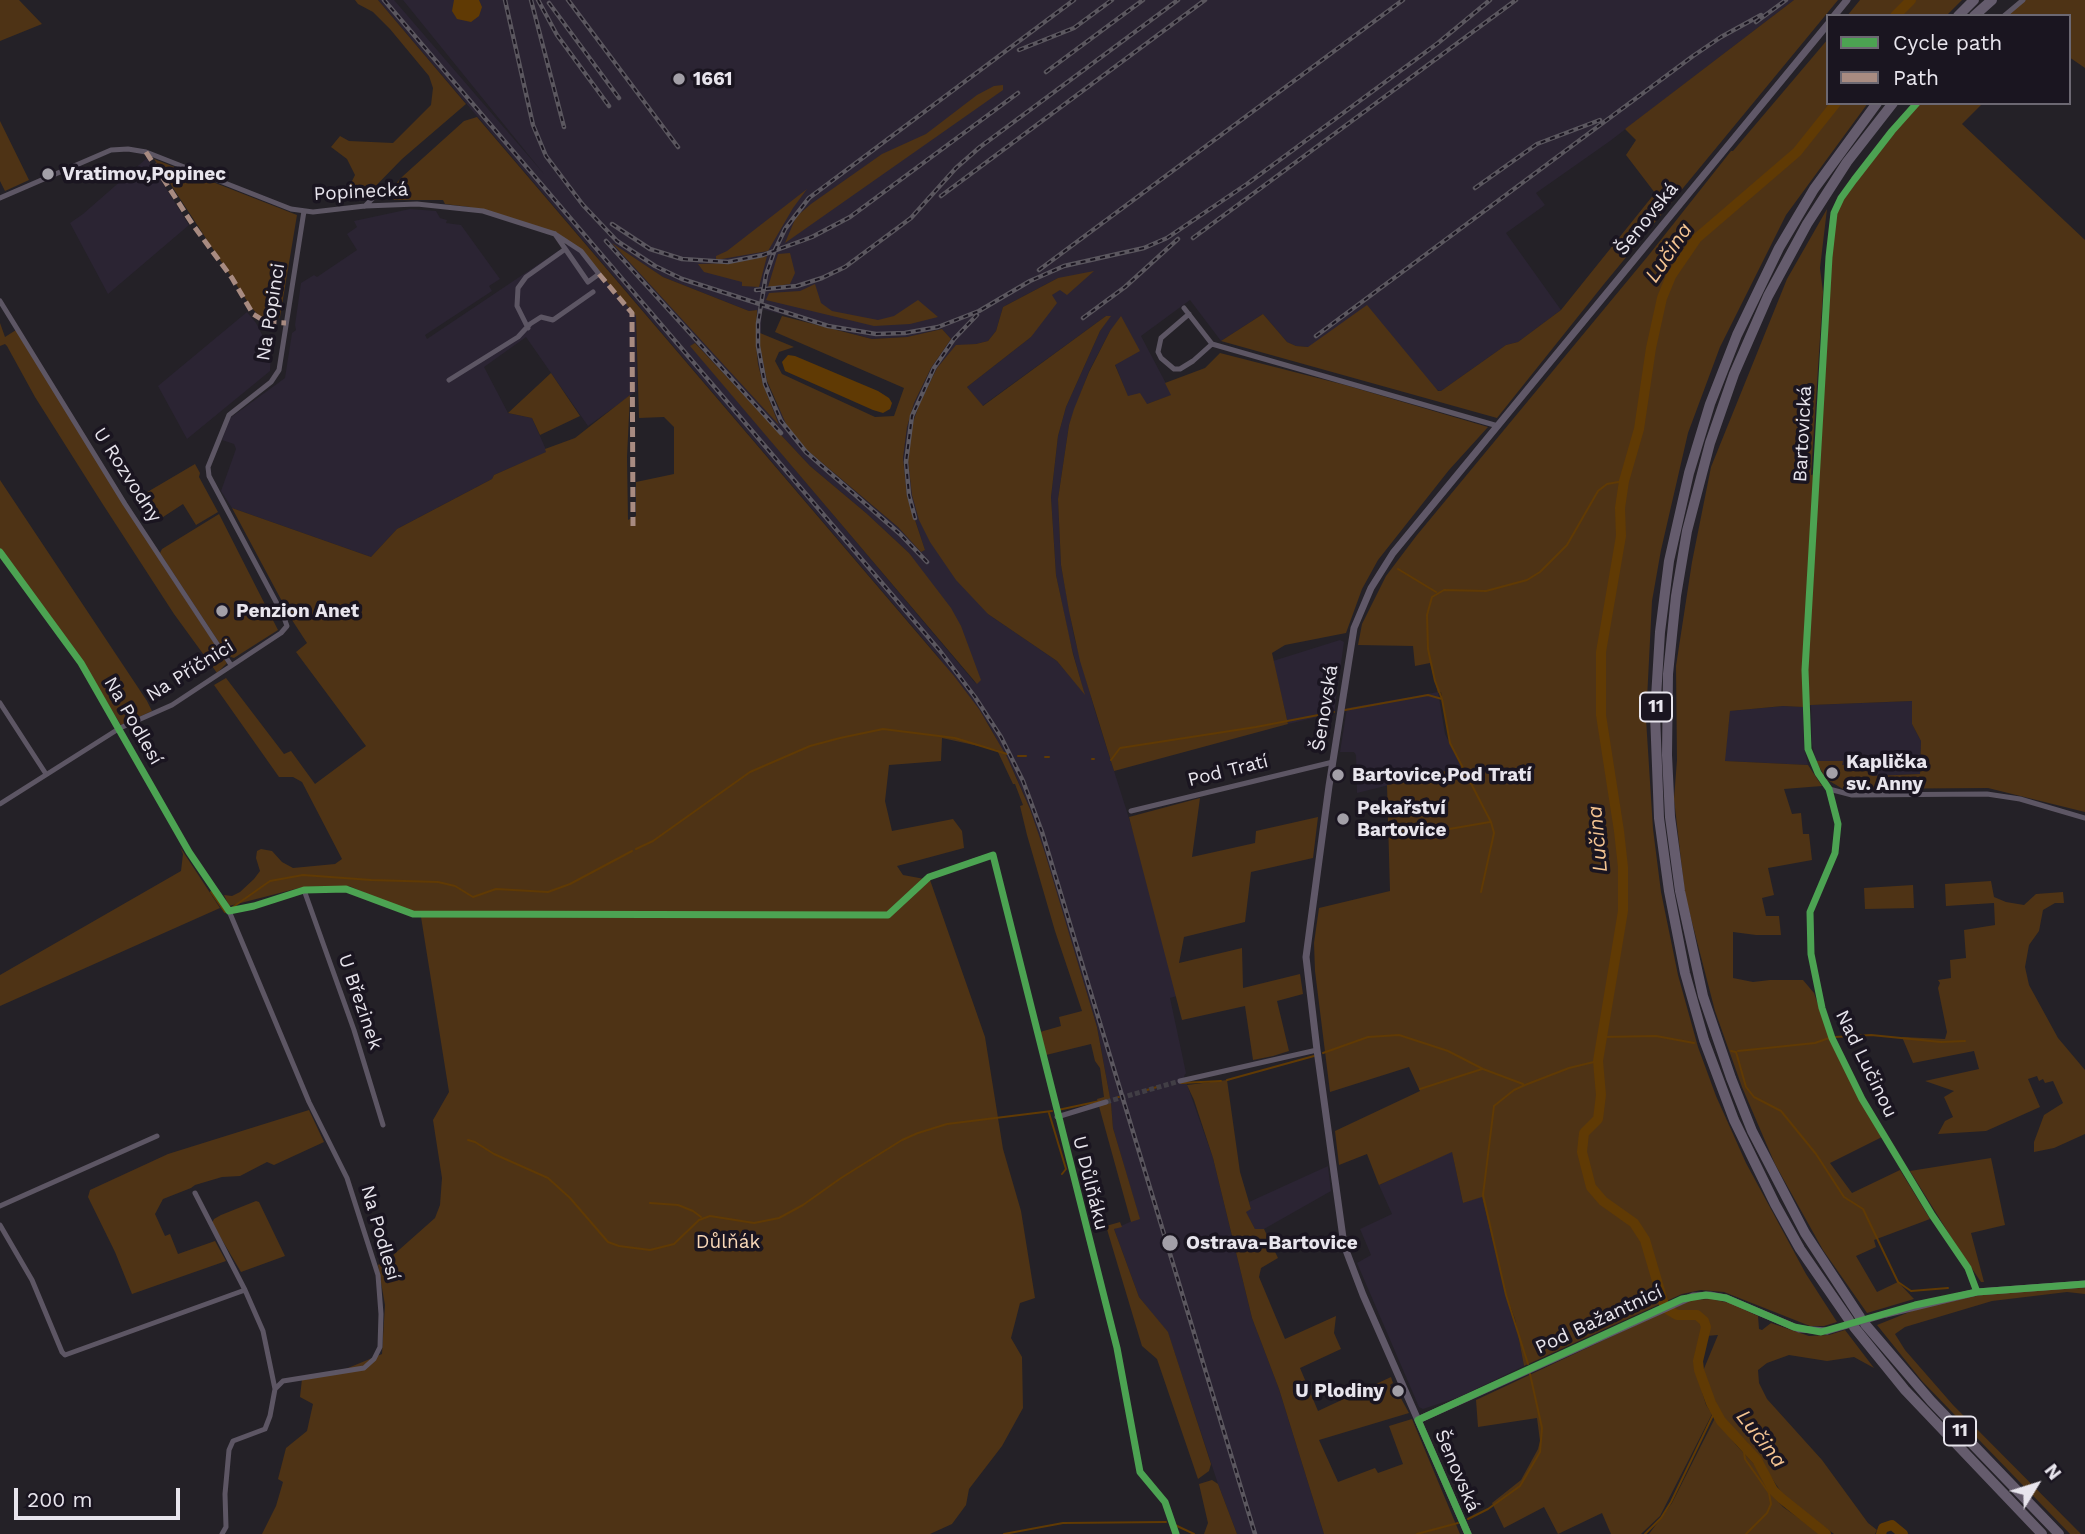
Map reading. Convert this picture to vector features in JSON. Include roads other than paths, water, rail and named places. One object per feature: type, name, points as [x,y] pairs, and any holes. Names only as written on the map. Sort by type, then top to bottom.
[{"type":"highway","points":[[1960,14],[1974,0]]},
{"type":"highway","points":[[1976,14],[1992,0]]},
{"type":"highway","name":"11","points":[[1876,105],[1814,189],[1779,248],[1737,335],[1710,404],[1689,473],[1669,561],[1660,632],[1656,714],[1659,818],[1669,891],[1685,973],[1704,1040],[1734,1120],[1775,1204],[1801,1249],[1852,1324],[1905,1390],[2042,1534]]},
{"type":"highway","name":"11","points":[[1891,105],[1847,162],[1807,224],[1774,284],[1738,363],[1710,443],[1688,531],[1676,596],[1668,674],[1667,755],[1670,817],[1680,891],[1703,996],[1731,1078],[1758,1143],[1805,1233],[1863,1320],[1931,1401],[2059,1534]]},
{"type":"street","points":[[1836,14],[1847,0]]},
{"type":"street","points":[[2006,14],[2023,0]]},
{"type":"street","name":"Šenovská","points":[[1468,1534],[1363,1296],[1344,1245],[1317,1049],[1306,957],[1354,628],[1362,607],[1393,553],[1826,26]]},
{"type":"street","name":"Bartovická","points":[[1829,789],[1818,773],[1808,749],[1805,670],[1829,257],[1834,213],[1854,180],[1915,105]]},
{"type":"street","name":"Popinecká","points":[[2,197],[111,150],[128,149],[155,155],[291,209],[313,212],[417,204],[483,211],[555,234],[581,251],[599,274],[588,282],[564,250]]},
{"type":"street","points":[[0,188],[2,197]]},
{"type":"street","points":[[365,206],[380,191]]},
{"type":"street","name":"Na Popinci","points":[[287,626],[284,615],[209,476],[208,467],[229,415],[271,382],[279,370],[304,211]]},
{"type":"street","points":[[528,328],[517,306],[517,288],[526,277],[564,250],[555,234]]},
{"type":"street","points":[[449,380],[519,337],[530,324],[541,317],[552,320],[593,292]]},
{"type":"street","name":"U Rozvodny","points":[[0,300],[125,503],[231,664]]},
{"type":"street","points":[[1212,344],[1180,369],[1174,369],[1158,352],[1161,338],[1186,311],[1212,344],[1498,426]]},
{"type":"street","name":"Na Podlesí","points":[[0,552],[81,663],[189,852],[229,911],[309,1102],[347,1178],[367,1236],[380,1288],[380,1347],[374,1359],[364,1368],[283,1381],[275,1389]]},
{"type":"street","name":"Na Příčnici","points":[[0,804],[120,728],[172,705],[281,633],[287,626]]},
{"type":"street","points":[[0,703],[46,774]]},
{"type":"street","name":"Pod Tratí","points":[[1131,811],[1333,762]]},
{"type":"street","points":[[1829,789],[1852,795],[1987,794],[2020,799],[2085,818]]},
{"type":"street","name":"Nad Lučinou","points":[[1829,789],[1838,824],[1835,853],[1810,912],[1811,954],[1822,1008],[1832,1038],[1862,1099],[1932,1215],[1968,1268],[1977,1292]]},
{"type":"street","name":"U Důlňáku","points":[[971,862],[993,855],[1116,1348],[1140,1472],[1165,1502],[1176,1534]]},
{"type":"street","name":"U Březinek","points":[[229,911],[304,890],[349,1017],[383,1125]]},
{"type":"street","points":[[1180,1081],[1317,1049]]},
{"type":"street","name":"U Důlňáku","points":[[1057,1117],[1107,1102]]},
{"type":"street","points":[[0,1206],[157,1136]]},
{"type":"street","points":[[195,1193],[263,1331],[275,1389],[265,1429],[233,1441],[229,1450],[225,1494],[226,1527],[222,1534]]},
{"type":"street","points":[[0,1225],[32,1280],[65,1354],[245,1290]]},
{"type":"street","name":"Pod Bažantnicí","points":[[1418,1420],[1682,1299],[1706,1295],[1726,1298],[1799,1329],[1827,1331],[1977,1292],[2085,1284]]},
{"type":"waterway","name":"Lučina","points":[[1897,14],[1911,0]]},
{"type":"waterway","name":"Lučina","points":[[1826,1534],[1773,1490],[1757,1460],[1721,1421],[1699,1370],[1698,1361],[1706,1327],[1704,1321],[1697,1315],[1677,1315],[1665,1308],[1645,1240],[1634,1223],[1603,1201],[1591,1187],[1582,1152],[1584,1133],[1598,1119],[1601,1095],[1598,1061],[1623,911],[1623,867],[1619,831],[1601,715],[1601,652],[1621,536],[1620,508],[1624,481],[1639,429],[1651,348],[1662,298],[1671,276],[1697,238],[1797,152],[1834,105]]},
{"type":"waterway","points":[[1345,710],[1428,695],[1442,699],[1428,649],[1427,615],[1432,597],[1444,590],[1486,591],[1527,580],[1540,572],[1567,545],[1598,491],[1607,484],[1624,481]]},
{"type":"waterway","points":[[1398,569],[1436,592]]},
{"type":"waterway","points":[[1442,699],[1450,743],[1491,822],[1494,833],[1481,892]]},
{"type":"waterway","points":[[1111,760],[1120,748],[1334,712]]},
{"type":"waterway","points":[[636,849],[653,841],[750,772],[810,746],[840,738],[883,729],[955,738],[1007,754]]},
{"type":"waterway","points":[[1018,756],[1026,756]]},
{"type":"waterway","points":[[1391,839],[1490,822]]},
{"type":"waterway","points":[[233,907],[270,881],[303,875],[438,882],[455,886],[473,897],[496,889],[548,892],[570,884],[632,851]]},
{"type":"waterway","points":[[211,892],[225,912]]},
{"type":"waterway","points":[[1323,1053],[1368,1037],[1399,1035],[1448,1051],[1483,1069],[1523,1084]]},
{"type":"waterway","points":[[1835,1037],[1871,1035],[1941,1042],[1965,1041]]},
{"type":"waterway","points":[[1602,1037],[1656,1036],[1694,1043]]},
{"type":"waterway","points":[[1738,1051],[1815,1043],[1829,1038]]},
{"type":"waterway","points":[[1731,1051],[1736,1052],[1746,1087],[1754,1097],[1781,1111],[1816,1154],[1844,1197],[1863,1209],[1898,1282],[1911,1291],[1948,1288]]},
{"type":"waterway","points":[[1227,1080],[1314,1056]]},
{"type":"waterway","points":[[1528,1364],[1506,1295],[1483,1195],[1494,1106],[1525,1085],[1569,1068],[1598,1061]]},
{"type":"waterway","points":[[1420,1089],[1482,1069]]},
{"type":"waterway","points":[[1181,1083],[1221,1081]]},
{"type":"waterway","points":[[1147,1090],[1157,1087]]},
{"type":"waterway","points":[[1058,1110],[1100,1101]]},
{"type":"waterway","points":[[468,1140],[548,1178],[570,1198],[608,1242],[650,1250],[674,1244],[699,1220],[710,1216],[754,1223],[779,1218],[902,1140],[918,1133],[947,1124],[1052,1111]]},
{"type":"waterway","points":[[1049,1113],[1066,1169],[1062,1174]]},
{"type":"waterway","points":[[650,1203],[678,1205],[701,1217]]},
{"type":"waterway","points":[[1468,1519],[1488,1509],[1520,1486],[1540,1452],[1542,1428],[1530,1374]]},
{"type":"waterway","points":[[1645,1534],[1661,1518],[1671,1502],[1715,1411],[1711,1403]]},
{"type":"waterway","points":[[1743,1445],[1745,1459],[1769,1493],[1771,1504],[1767,1513],[1746,1534]]},
{"type":"waterway","points":[[1004,1534],[1063,1523],[1166,1522]]},
{"type":"waterway","points":[[1417,1534],[1458,1523]]},
{"type":"waterway","points":[[1175,1525],[1194,1534]]},
{"type":"waterway","name":"Lučina","points":[[1881,1534],[1883,1528],[1892,1525],[1903,1534]]},
{"type":"tunnel","points":[[1106,1102],[1180,1081]]},
{"type":"railway","points":[[384,0],[940,651],[1001,737],[1023,781],[1042,832],[1255,1534]]},
{"type":"railway","points":[[505,0],[533,125],[546,156],[583,205],[617,241],[655,266],[682,279],[828,326],[876,334],[905,333],[938,327],[979,311],[1030,281],[1064,266],[1144,248],[1167,238],[1247,184],[1438,43],[1490,0]]},
{"type":"railway","points":[[531,0],[564,127]]},
{"type":"railway","points":[[538,0],[557,35],[609,106]]},
{"type":"railway","points":[[568,0],[678,147]]},
{"type":"railway","points":[[927,562],[900,534],[806,452],[781,421],[765,384],[758,346],[758,323],[766,275],[785,229],[809,198],[1074,0]]},
{"type":"railway","points":[[1019,50],[1074,28],[1112,0]]},
{"type":"railway","points":[[1046,72],[1143,0]]},
{"type":"railway","points":[[756,290],[797,286],[845,267],[911,218],[956,168],[980,147],[1178,0]]},
{"type":"railway","points":[[941,196],[1205,0]]},
{"type":"railway","points":[[1039,270],[1403,0]]},
{"type":"railway","points":[[1193,238],[1516,0]]},
{"type":"railway","points":[[1756,22],[1786,0]]},
{"type":"railway","points":[[549,3],[619,98]]},
{"type":"railway","points":[[1316,336],[1693,56],[1761,15]]},
{"type":"railway","points":[[612,224],[650,249],[682,259],[728,262],[763,255],[812,237],[850,217],[1018,93]]},
{"type":"railway","points":[[1475,188],[1537,144],[1600,120]]},
{"type":"railway","points":[[1083,318],[1125,287],[1178,239]]},
{"type":"railway","points":[[606,241],[781,433]]},
{"type":"railway","points":[[915,518],[909,495],[906,462],[912,416],[934,368],[954,339],[977,315]]},
{"type":"place","name":"1661","points":[[679,79]]},
{"type":"place","name":"Vratimov,Popinec","points":[[48,174]]},
{"type":"place","name":"Penzion Anet","points":[[222,611]]},
{"type":"place","name":"Kaplička sv. Anny","points":[[1832,773]]},
{"type":"place","name":"Bartovice,Pod Tratí","points":[[1338,775]]},
{"type":"place","name":"Pekařství Bartovice","points":[[1343,819]]},
{"type":"place","name":"Ostrava-Bartovice","points":[[1170,1243]]},
{"type":"place","name":"U Plodiny","points":[[1398,1391]]},
{"type":"park label","name":"Důlňák","points":[[728,1242]]}]
